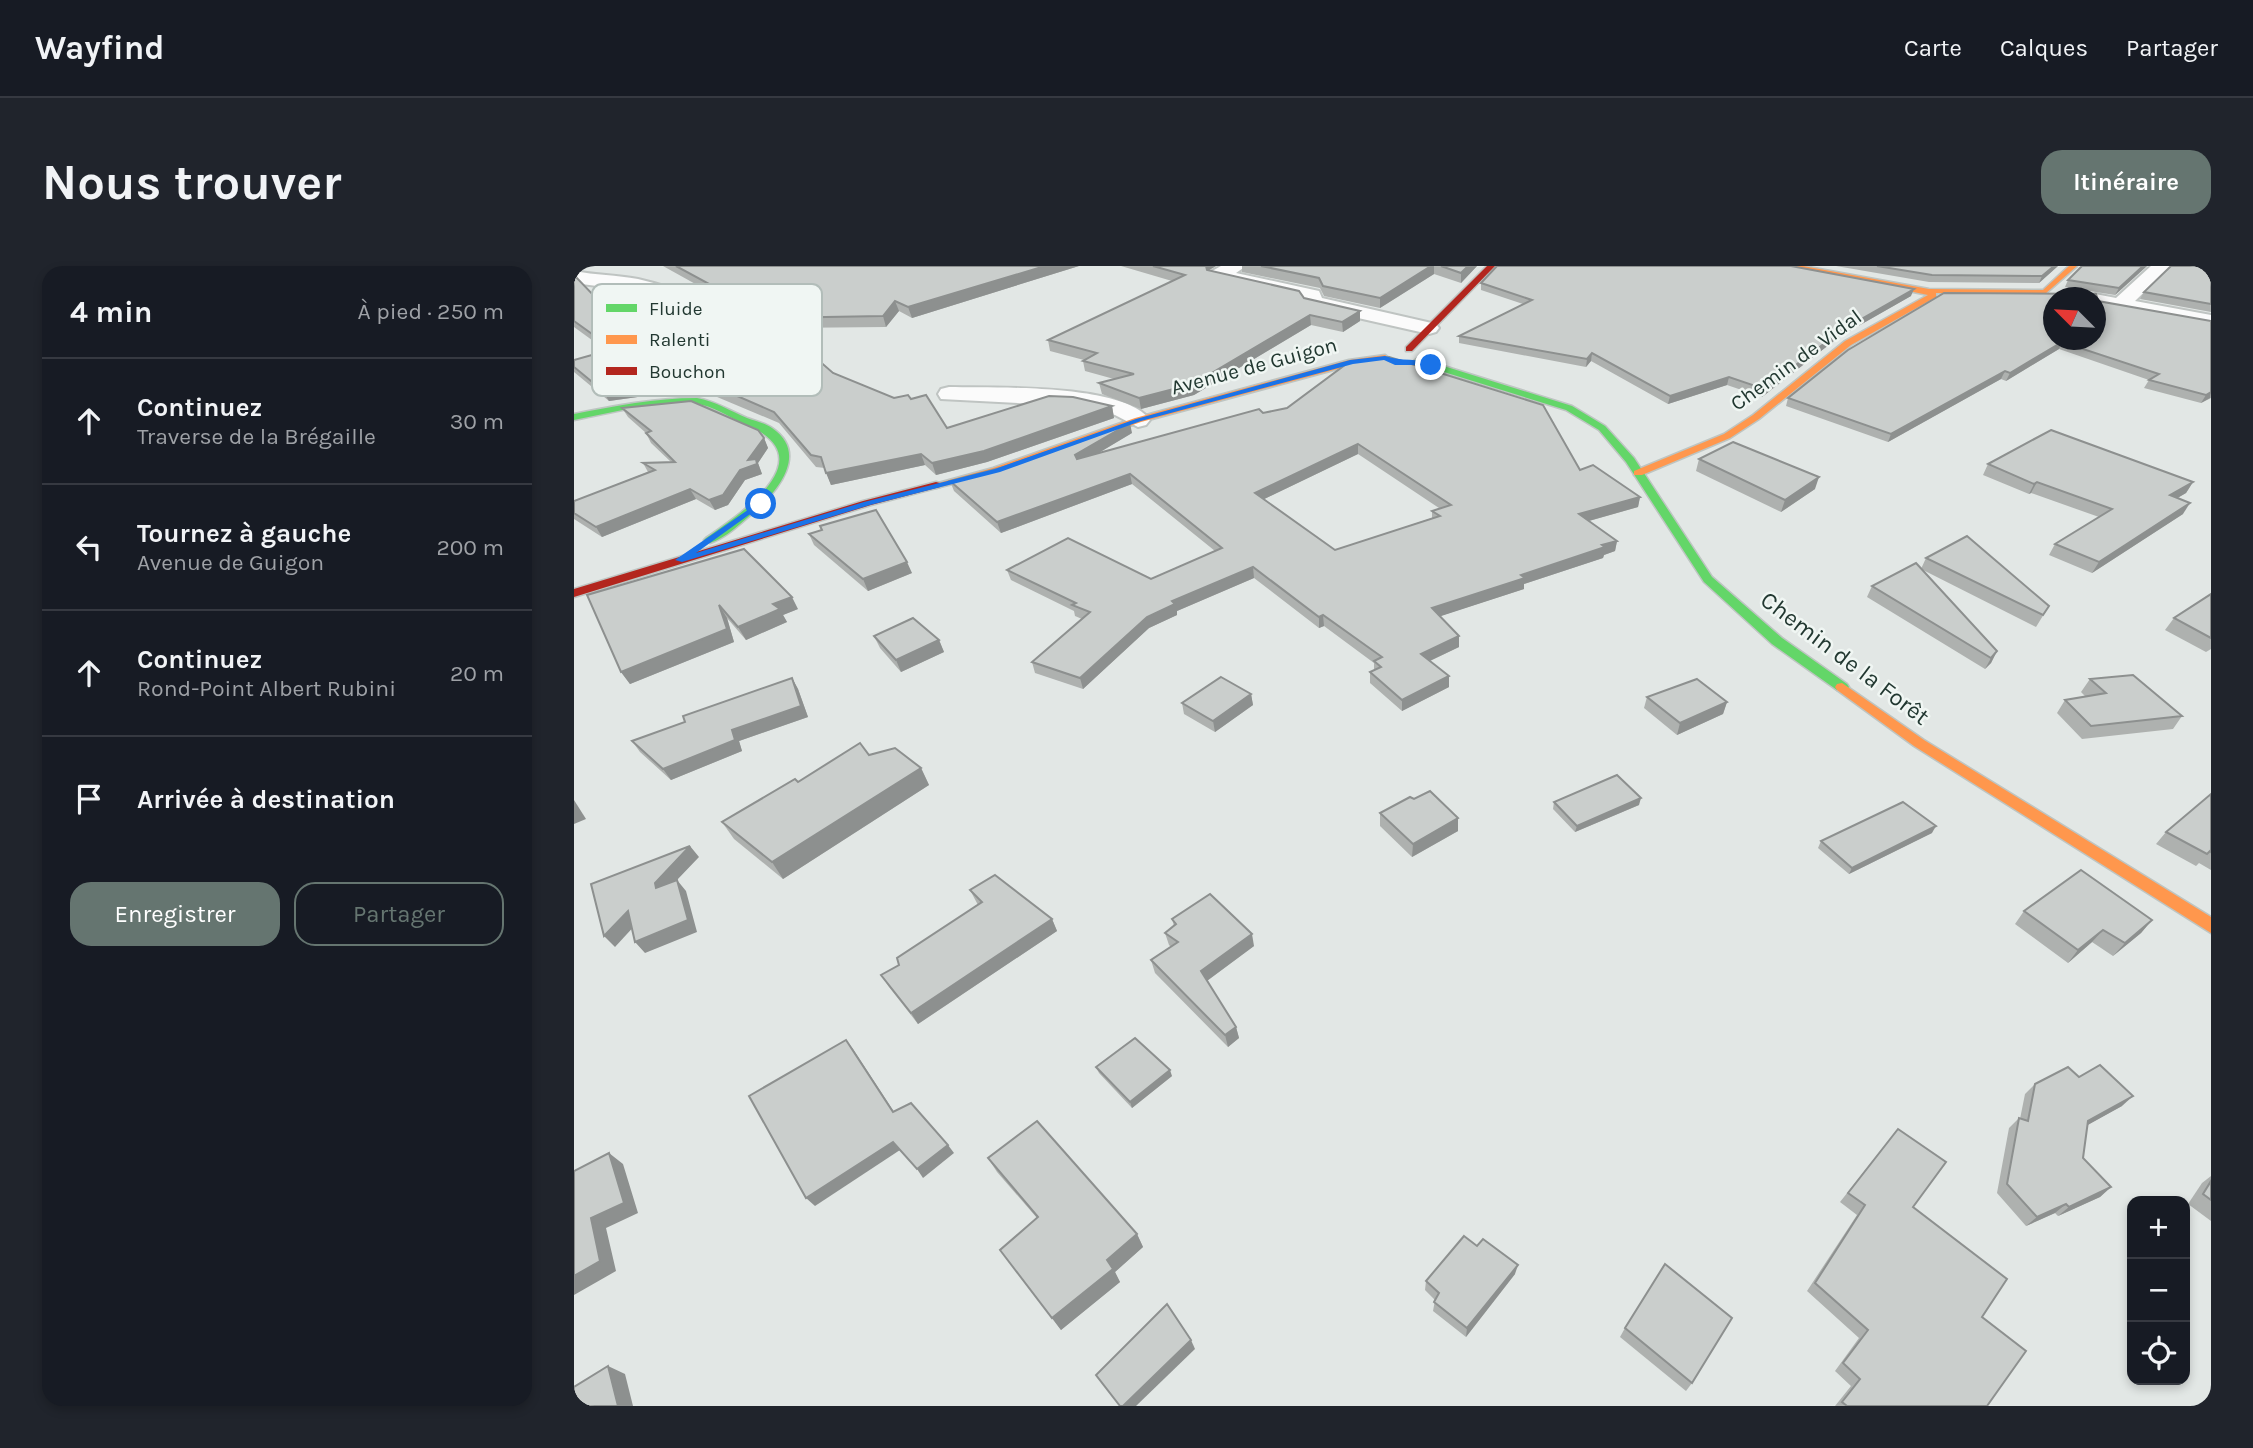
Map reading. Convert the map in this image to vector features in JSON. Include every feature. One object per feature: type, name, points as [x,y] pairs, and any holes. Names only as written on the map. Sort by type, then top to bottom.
[{"type":"street","points":[[1237,266],[1216,274],[1312,295],[1312,302],[1335,310],[1429,328]]},
{"type":"street","points":[[1414,355],[1429,328],[1491,266]]},
{"type":"street","points":[[1791,266],[1929,291],[2043,292]]},
{"type":"street","points":[[2050,287],[2073,266]]},
{"type":"street","points":[[2121,304],[2162,266]]},
{"type":"street","points":[[610,281],[651,271]]},
{"type":"street","points":[[574,277],[631,284]]},
{"type":"street","name":"Chemin de Vidal","points":[[1638,472],[1727,436],[1783,398],[1835,352],[1868,329],[1897,317],[1933,295],[1929,291]]},
{"type":"street","points":[[2106,302],[2211,321]]},
{"type":"street","name":"Avenue de Guigon","points":[[574,593],[867,503],[997,470],[1139,420],[1352,362],[1385,358],[1385,353],[1392,349],[1414,355]]},
{"type":"street","name":"Chemin de la Forêt","points":[[1414,355],[1569,408],[1602,428],[1638,472],[1708,579],[1777,641],[1919,743],[2211,926]]},
{"type":"street","points":[[949,394],[1088,399],[1111,404],[1139,420]]},
{"type":"street","points":[[574,417],[637,406],[699,401],[772,432],[782,441],[784,460],[778,484],[761,504],[679,560]]},
{"type":"building","points":[[676,266],[1045,266],[908,307],[895,301],[883,316],[822,317],[822,284],[709,284]]},
{"type":"building","points":[[1153,266],[1206,266],[1207,270],[1299,291],[1304,298],[1360,311],[1342,322],[1310,315],[1193,384],[1139,398],[1099,383],[1134,374],[1083,361],[1097,353],[1048,340],[1185,275]]},
{"type":"building","points":[[1261,266],[1431,266],[1380,298],[1323,286],[1319,278]]},
{"type":"building","points":[[1441,266],[1468,266],[1461,273]]},
{"type":"building","points":[[1497,266],[1791,266],[1914,289],[1842,330],[1764,389],[1729,377],[1670,396],[1592,353],[1587,359],[1459,336],[1532,300],[1481,283]]},
{"type":"building","points":[[1877,266],[2054,266],[2042,276],[1932,275]]},
{"type":"building","points":[[2082,266],[2143,266],[2119,288],[2068,280]]},
{"type":"building","points":[[2171,266],[2211,266],[2211,304],[2144,292]]},
{"type":"building","points":[[574,276],[592,294],[592,334],[574,321]]},
{"type":"building","points":[[1944,293],[2043,294],[2043,350],[2049,350],[2010,373],[2005,371],[1891,434],[1788,398],[1848,350]]},
{"type":"building","points":[[2106,302],[2211,321],[2211,392],[2206,395],[2149,380],[2159,374],[2086,350],[2106,350]]},
{"type":"building","points":[[592,355],[592,382],[574,367],[574,360]]},
{"type":"building","points":[[1389,357],[1543,405],[1580,470],[1593,465],[1640,497],[1579,514],[1617,541],[1521,575],[1525,578],[1432,608],[1459,636],[1421,654],[1449,676],[1402,700],[1370,672],[1381,667],[1374,661],[1382,657],[1323,615],[1319,617],[1253,567],[1172,601],[1175,604],[1147,617],[1080,678],[1032,662],[1090,612],[1007,570],[1068,538],[1151,579],[1222,548],[1130,474],[997,522],[950,481],[1004,467],[1130,423],[1075,455],[1077,459],[1259,409],[1263,413],[1287,408],[1349,362]],"holes":[[[1358,444],[1451,505],[1432,511],[1440,516],[1335,550],[1255,493]]]},
{"type":"building","points":[[822,363],[833,373],[894,398],[908,395],[911,399],[926,395],[947,428],[1049,396],[1073,397],[1112,406],[984,451],[932,463],[921,454],[826,473],[821,457],[811,455],[774,412],[737,396],[822,396]]},
{"type":"building","points":[[691,401],[758,430],[764,438],[748,460],[756,459],[757,464],[740,470],[723,495],[709,500],[690,489],[596,527],[574,513],[574,501],[655,470],[643,463],[675,462],[646,433],[651,431],[622,408]]},
{"type":"building","points":[[2051,430],[2193,482],[2170,495],[2190,503],[2099,562],[2055,544],[2112,509],[2037,482],[2034,484],[1988,464]]},
{"type":"building","points":[[1733,442],[1819,477],[1785,500],[1699,459]]},
{"type":"building","points":[[876,510],[907,562],[863,579],[809,534],[822,530],[820,526]]},
{"type":"building","points":[[1967,536],[2049,606],[2043,615],[1926,558]]},
{"type":"building","points":[[744,549],[792,597],[773,604],[780,609],[738,627],[719,605],[727,629],[621,672],[587,595]]},
{"type":"building","points":[[1916,563],[1997,651],[1991,658],[1872,586]]},
{"type":"building","points":[[2211,594],[2211,638],[2174,618]]},
{"type":"building","points":[[913,618],[939,640],[896,660],[874,636]]},
{"type":"building","points":[[2133,675],[2182,716],[2091,726],[2065,700],[2106,693],[2090,679]]},
{"type":"building","points":[[1221,677],[1251,694],[1213,721],[1182,703]]},
{"type":"building","points":[[792,678],[801,706],[732,730],[735,740],[663,769],[632,741],[685,722],[683,716]]},
{"type":"building","points":[[1697,679],[1727,702],[1680,723],[1647,697]]},
{"type":"building","points":[[860,743],[869,755],[895,748],[921,768],[772,862],[722,822],[795,779],[798,782]]},
{"type":"building","points":[[1617,775],[1641,798],[1577,826],[1554,802]]},
{"type":"building","points":[[1430,791],[1458,818],[1413,844],[1380,813],[1410,797],[1414,799]]},
{"type":"building","points":[[2211,794],[2211,852],[2207,854],[2166,832]]},
{"type":"building","points":[[1903,802],[1936,826],[1852,868],[1821,841]]},
{"type":"building","points":[[690,846],[655,883],[656,888],[677,880],[688,920],[635,942],[628,911],[604,936],[591,884]]},
{"type":"building","points":[[2081,870],[2152,920],[2125,943],[2103,930],[2078,950],[2024,911]]},
{"type":"building","points":[[995,875],[1052,919],[911,1013],[881,975],[899,965],[897,958],[982,902],[970,890]]},
{"type":"building","points":[[1210,894],[1252,934],[1201,971],[1236,1027],[1225,1035],[1151,960],[1178,942],[1165,933],[1176,924],[1172,919]]},
{"type":"building","points":[[1135,1038],[1170,1070],[1130,1102],[1096,1067]]},
{"type":"building","points":[[846,1040],[893,1112],[911,1103],[948,1145],[917,1169],[893,1142],[806,1198],[749,1096]]},
{"type":"building","points":[[2100,1065],[2133,1096],[2088,1121],[2083,1158],[2111,1187],[2069,1207],[2066,1204],[2037,1217],[2007,1184],[2019,1118],[2028,1121],[2035,1084],[2068,1067],[2079,1077]]},
{"type":"building","points":[[1037,1121],[1137,1234],[1107,1260],[1113,1269],[1052,1318],[1000,1250],[1038,1217],[988,1158]]},
{"type":"building","points":[[1898,1129],[1946,1162],[1913,1207],[2007,1279],[1982,1317],[2026,1351],[1987,1406],[1847,1406],[1842,1402],[1860,1379],[1843,1363],[1868,1330],[1815,1283],[1865,1205],[1848,1193]]},
{"type":"building","points":[[609,1153],[624,1203],[591,1218],[600,1261],[574,1276],[574,1171]]},
{"type":"building","points":[[2211,1181],[2211,1200],[2203,1194]]},
{"type":"building","points":[[1464,1236],[1477,1246],[1483,1239],[1518,1265],[1467,1328],[1434,1302],[1439,1293],[1426,1281]]},
{"type":"building","points":[[1665,1264],[1732,1318],[1692,1383],[1625,1328]]},
{"type":"building","points":[[1167,1304],[1191,1340],[1120,1406],[1096,1375]]},
{"type":"building","points":[[608,1366],[618,1406],[574,1406],[574,1387]]},
{"type":"traffic: fast","points":[[1418,361],[1569,408],[1602,428],[1630,460],[1708,579],[1777,641],[1842,687]]},
{"type":"traffic: fast","points":[[574,417],[650,403],[697,401],[715,406],[771,432],[783,446],[785,461],[779,477],[753,507],[710,540]]},
{"type":"traffic: slow","points":[[1791,266],[1929,291],[2045,292],[2073,266]]},
{"type":"traffic: slow","points":[[1638,473],[1727,436],[1756,417],[1848,343],[1933,295],[1929,291]]},
{"type":"traffic: slow","points":[[936,485],[997,470],[1138,420],[1352,362],[1385,358]]},
{"type":"traffic: slow","points":[[1842,687],[1919,743],[2211,926]]},
{"type":"traffic: jam","points":[[1409,349],[1491,266]]},
{"type":"traffic: jam","points":[[574,593],[867,503],[936,485]]},
{"type":"route","points":[[761,504],[679,560],[867,503],[997,470],[1139,420],[1352,362],[1385,358],[1395,363],[1418,361],[1431,365]]}]
